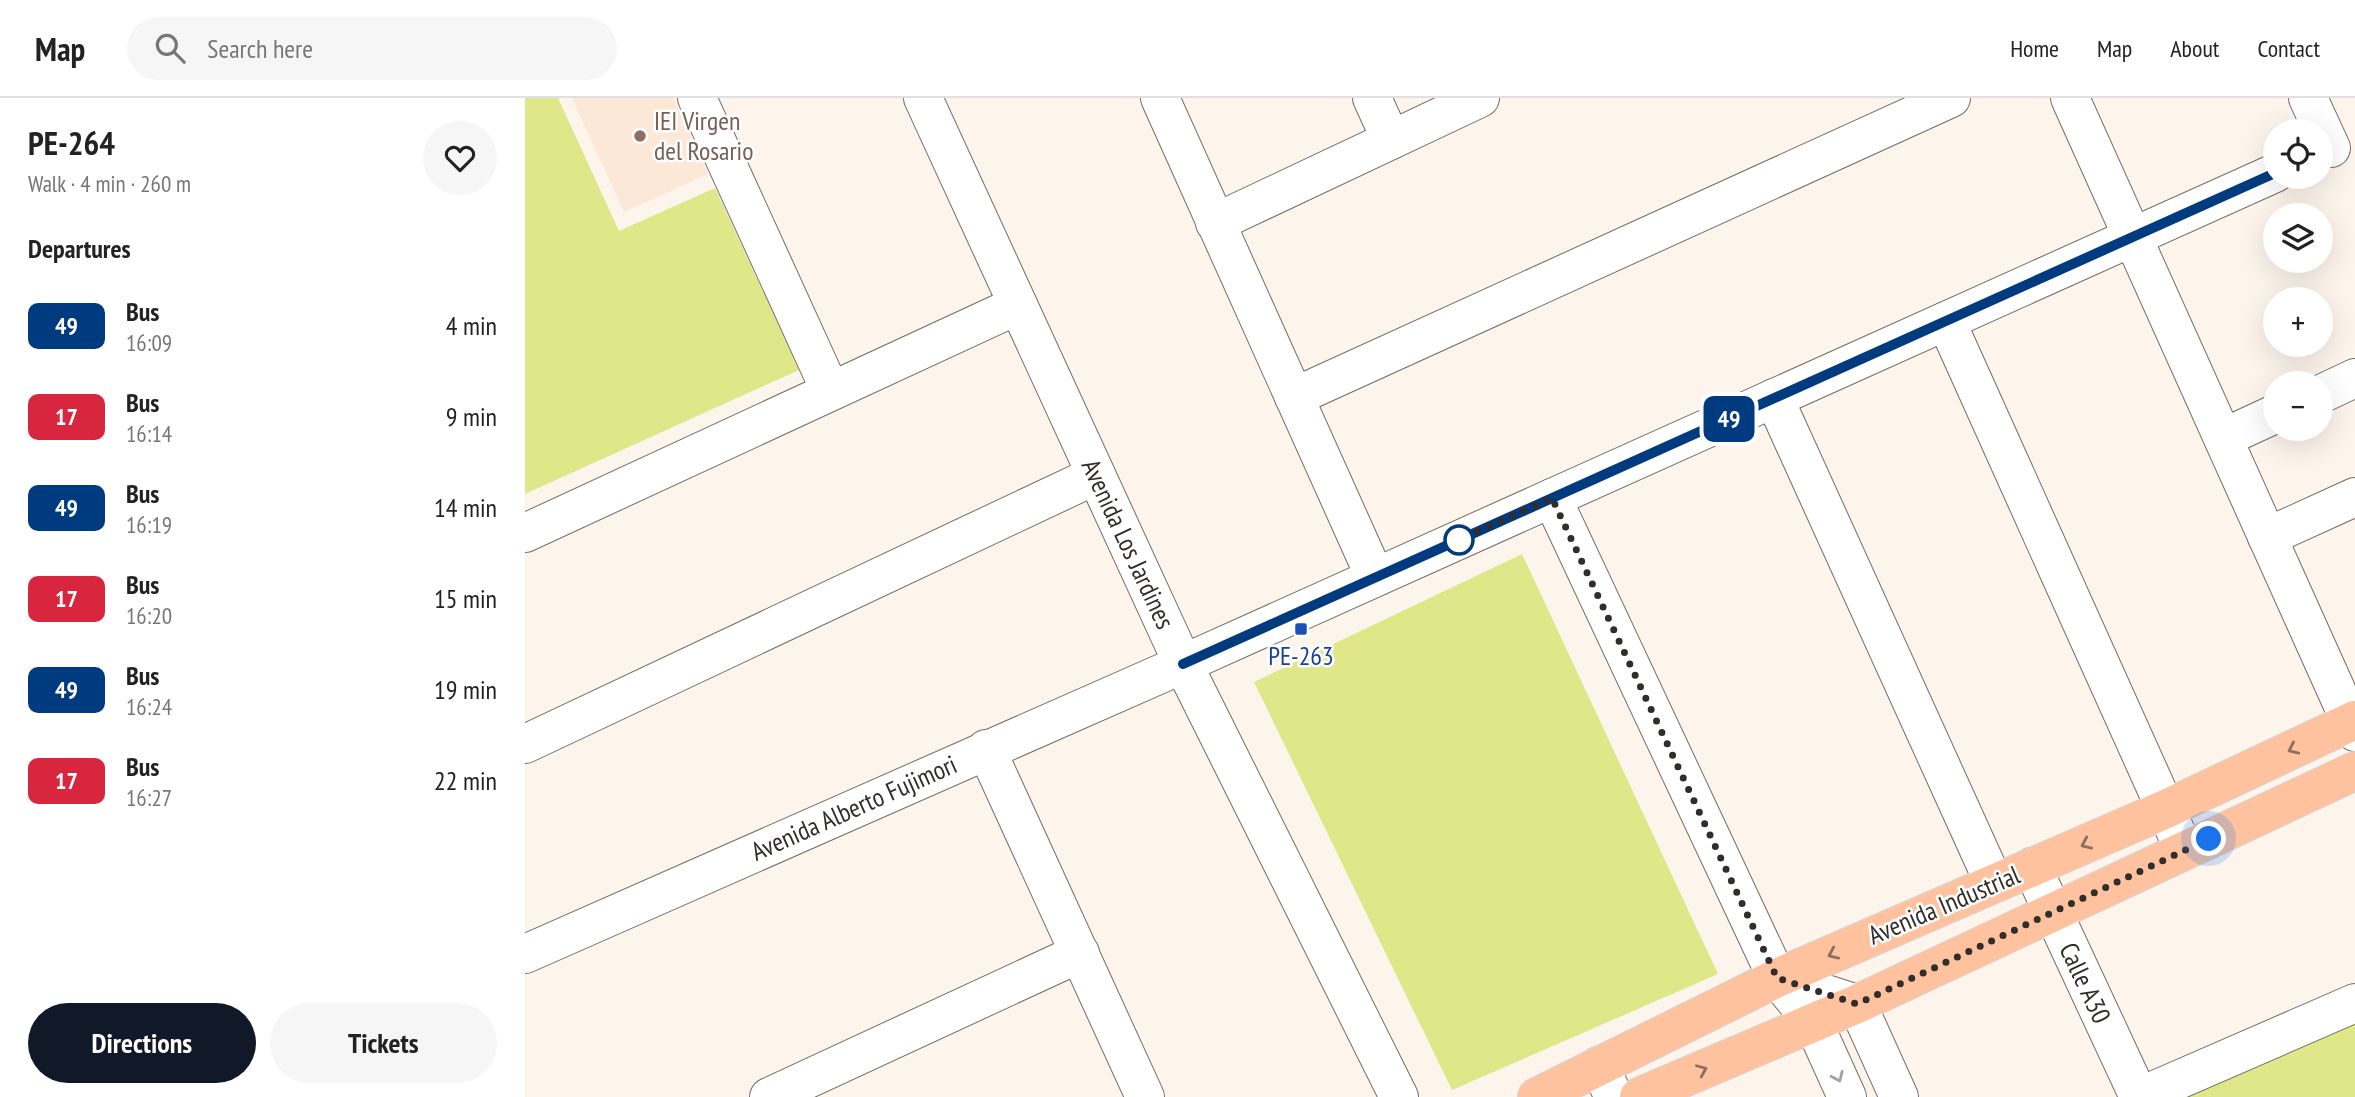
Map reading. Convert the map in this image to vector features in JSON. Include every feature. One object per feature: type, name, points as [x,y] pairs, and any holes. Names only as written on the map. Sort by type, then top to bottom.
[{"type":"main road","name":"Avenida Industrial","points":[[1537,1097],[1606,1082],[1777,978],[2354,725]]},
{"type":"main road","name":"Avenida Industrial","points":[[1639,1097],[1857,1004],[2355,771]]},
{"type":"street","points":[[697,98],[830,390]]},
{"type":"street","name":"Avenida Los Jardines","points":[[923,98],[1183,664],[1399,1097]]},
{"type":"street","points":[[1160,98],[1375,577]]},
{"type":"street","points":[[1372,98],[1391,140]]},
{"type":"street","points":[[1215,223],[1480,98]]},
{"type":"street","points":[[1294,397],[1951,98]]},
{"type":"street","points":[[2070,98],[2354,725]]},
{"type":"street","points":[[2308,98],[2335,146]]},
{"type":"street","name":"Avenida Alberto Fujimori","points":[[525,954],[1183,664],[2263,178]]},
{"type":"street","points":[[525,533],[1018,304]]},
{"type":"street","points":[[1946,321],[2184,850]]},
{"type":"street","points":[[2333,388],[2355,378]]},
{"type":"street","points":[[1774,398],[1994,883]]},
{"type":"street","points":[[2223,438],[2263,420]]},
{"type":"street","points":[[525,744],[1096,475]]},
{"type":"street","points":[[2267,537],[2355,497]]},
{"type":"street","points":[[1552,498],[1777,978],[1813,1022],[1847,1097]]},
{"type":"street","points":[[986,749],[1145,1097]]},
{"type":"street","name":"Calle A30","points":[[2032,867],[2139,1097]]},
{"type":"street","points":[[769,1097],[1080,953]]},
{"type":"street","points":[[1777,978],[1857,1004],[1899,1097]]},
{"type":"street","points":[[2139,1097],[2355,1003]]},
{"type":"shaded area","name":"IEI Virgen del Rosario","points":[[572,98],[673,98],[708,174],[624,212]]},
{"type":"green space","points":[[525,98],[558,98],[619,231],[715,188],[799,370],[525,494]]},
{"type":"green space","points":[[1522,554],[1718,974],[1452,1090],[1254,682]]},
{"type":"green space","points":[[2355,1014],[2355,1097],[2168,1097]]},
{"type":"bus line","name":"49","points":[[1183,664],[2263,178]]},
{"type":"place","name":"IEI Virgen del Rosario","points":[[640,136]]},
{"type":"place","name":"PE-263","points":[[1301,629]]},
{"type":"route","points":[[1459,540],[1451,543],[1552,498],[1777,978],[1857,1004],[2209,839]]}]
